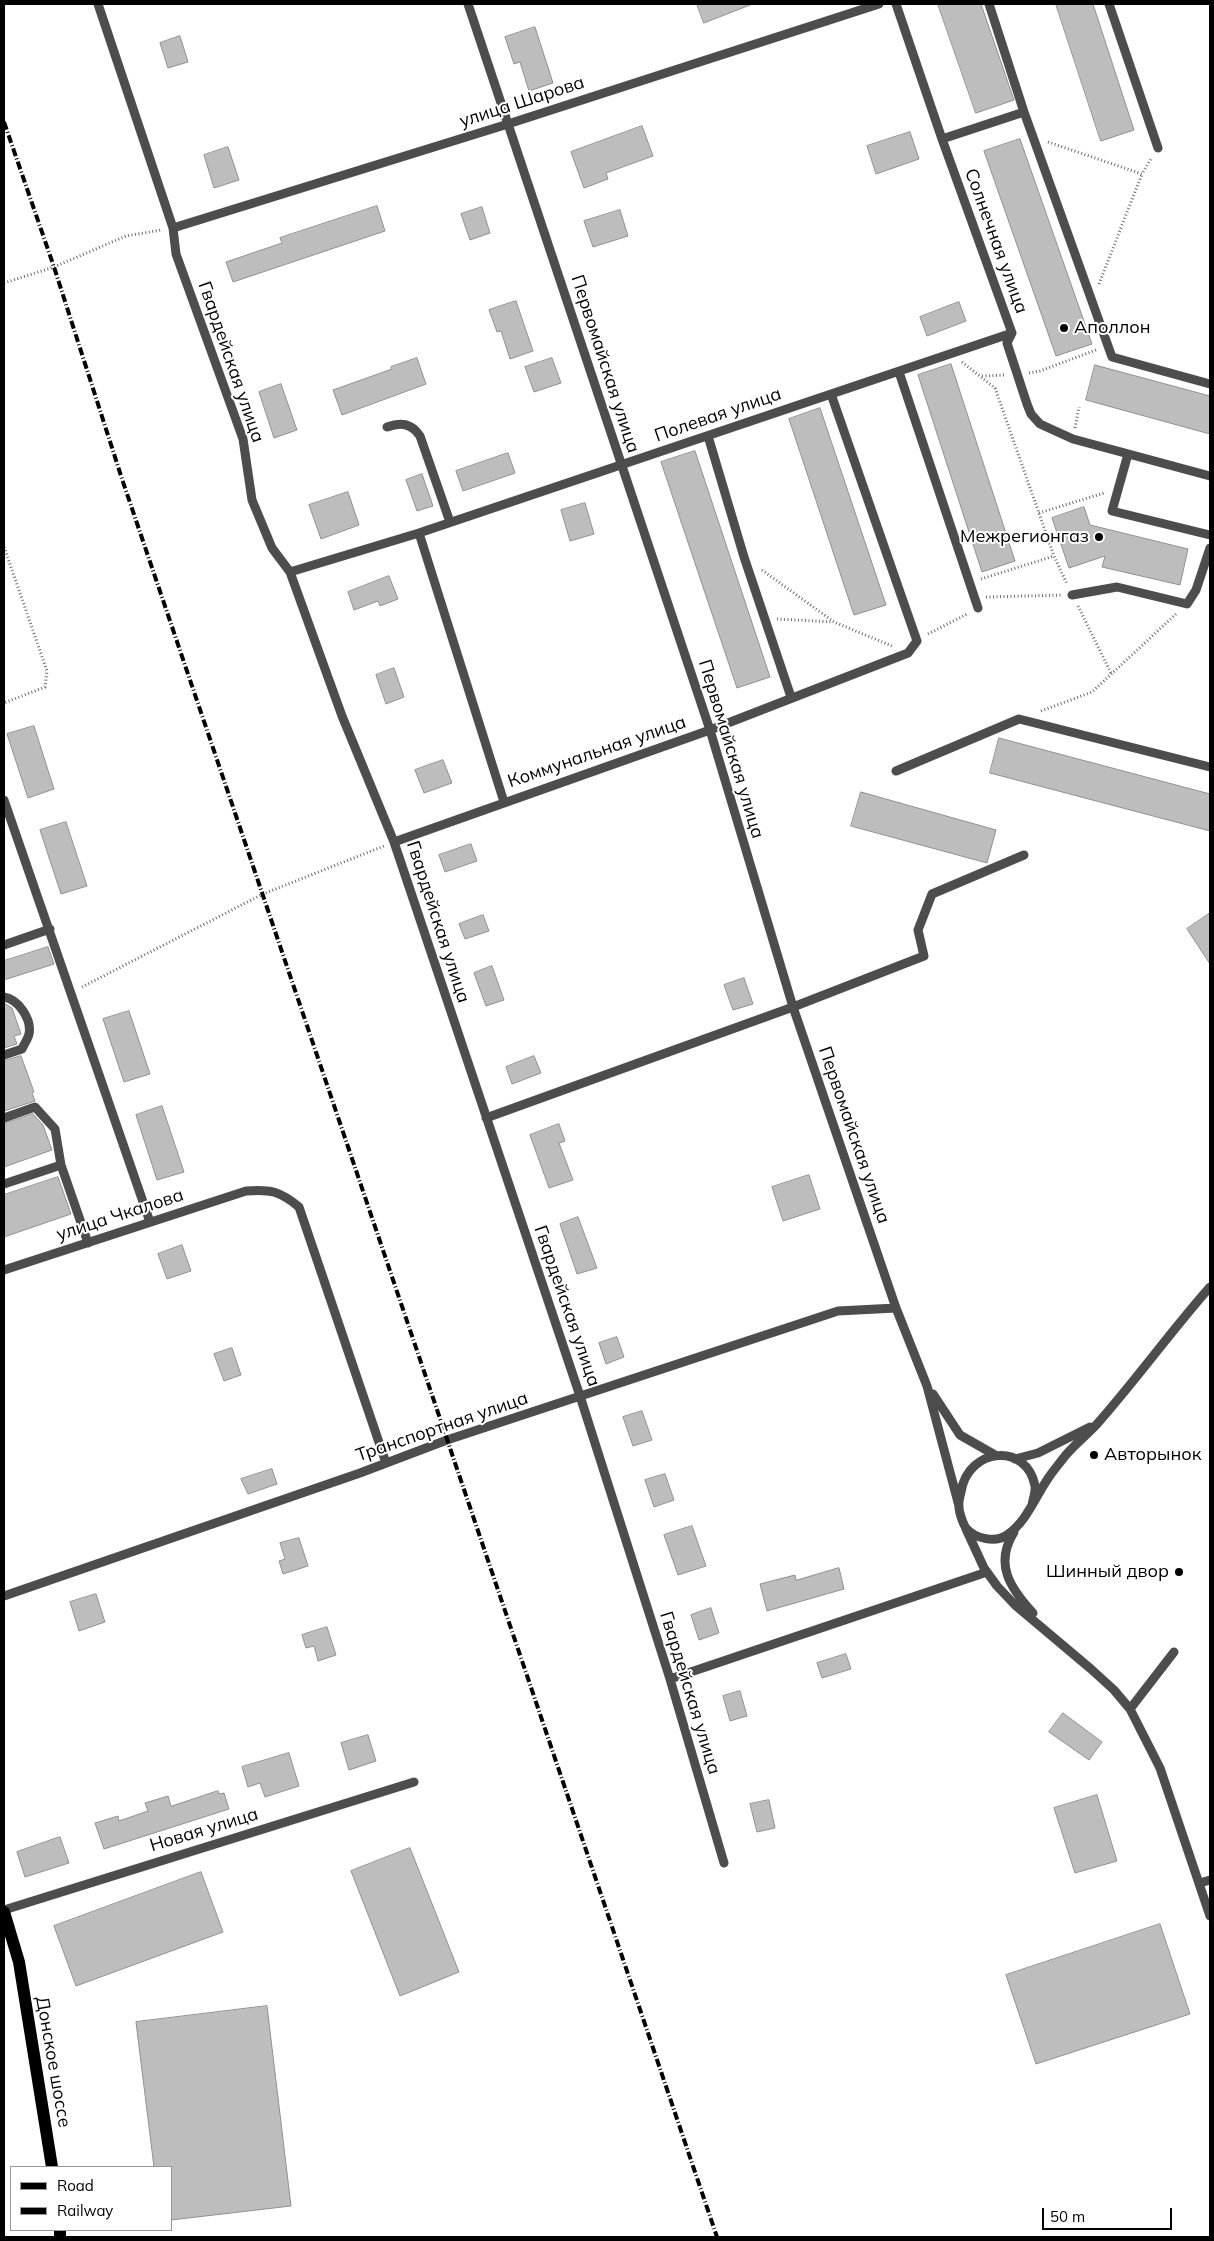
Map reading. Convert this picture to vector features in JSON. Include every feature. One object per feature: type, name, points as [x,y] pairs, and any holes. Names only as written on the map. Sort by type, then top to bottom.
[{"type":"main road","name":"Донское шоссе","points":[[4,1911],[19,1962],[52,2166]]},
{"type":"street","name":"Гвардейская улица","points":[[98,4],[173,228],[176,254],[243,439],[252,500],[272,548],[290,572],[342,716],[394,842],[580,1396],[670,1679],[724,1863]]},
{"type":"street","name":"Первомайская улица","points":[[468,4],[710,730],[793,1007],[896,1308],[927,1386],[959,1506]]},
{"type":"street","name":"улица Шарова","points":[[173,228],[508,124],[879,4]]},
{"type":"street","name":"Солнечная улица","points":[[896,4],[1012,334],[1007,343],[1031,414],[1040,424],[1073,439],[1210,476]]},
{"type":"street","points":[[989,4],[1024,112],[1112,357],[1210,384]]},
{"type":"street","points":[[1109,4],[1158,148]]},
{"type":"street","points":[[942,139],[1024,112]]},
{"type":"street","name":"Полевая улица","points":[[290,572],[450,522],[1012,334]]},
{"type":"street","points":[[899,372],[978,608]]},
{"type":"street","points":[[831,394],[917,641],[908,653]]},
{"type":"street","points":[[387,427],[405,424],[415,429],[420,436],[450,522]]},
{"type":"street","points":[[708,436],[744,557],[791,697]]},
{"type":"street","points":[[1128,454],[1112,510],[1210,535]]},
{"type":"street","points":[[419,532],[504,802]]},
{"type":"street","points":[[1072,595],[1117,587],[1187,604],[1196,590],[1210,548]]},
{"type":"street","name":"Коммунальная улица","points":[[394,842],[710,730],[908,653]]},
{"type":"street","points":[[896,771],[1019,719],[1210,767]]},
{"type":"street","points":[[4,800],[150,1222]]},
{"type":"street","points":[[486,1118],[793,1007],[924,956],[918,930],[932,894],[1024,855]]},
{"type":"street","points":[[4,946],[50,929]]},
{"type":"street","points":[[4,997],[10,998],[24,1011],[29,1033],[22,1049],[4,1055]]},
{"type":"street","points":[[4,1118],[35,1107],[55,1129],[61,1165],[88,1242]]},
{"type":"street","points":[[4,1184],[61,1165]]},
{"type":"street","name":"улица Чкалова","points":[[4,1270],[246,1191],[267,1190],[286,1196],[299,1207],[386,1463]]},
{"type":"street","points":[[1210,1287],[1097,1424],[1066,1455],[1047,1479],[1007,1544],[1004,1562],[1006,1574],[1024,1604],[1048,1630],[1114,1690],[1130,1709],[1160,1768],[1210,1916]]},
{"type":"street","name":"Транспортная улица","points":[[4,1596],[580,1396],[838,1311],[896,1308]]},
{"type":"street","points":[[927,1386],[960,1435],[995,1455],[1015,1458],[1038,1453],[1097,1424]]},
{"type":"street","points":[[995,1455],[982,1460],[969,1470],[962,1485],[959,1506],[965,1528],[987,1572],[1015,1605],[1048,1630]]},
{"type":"street","points":[[1015,1458],[1025,1466],[1036,1487],[1032,1505]]},
{"type":"street","points":[[965,1528],[978,1536],[995,1540],[1006,1536],[1019,1524]]},
{"type":"street","points":[[670,1679],[987,1572]]},
{"type":"street","points":[[1130,1709],[1174,1652]]},
{"type":"street","name":"Новая улица","points":[[4,1911],[414,1782]]},
{"type":"street","points":[[1200,1883],[1210,1880]]},
{"type":"path","points":[[1033,137],[1142,174]]},
{"type":"path","points":[[1092,301],[1142,174],[1158,148]]},
{"type":"path","points":[[4,283],[54,267],[126,236],[173,228]]},
{"type":"path","points":[[981,376],[1040,371],[1108,345]]},
{"type":"path","points":[[952,355],[996,388],[1054,556],[1111,673]]},
{"type":"path","points":[[1073,439],[1079,407]]},
{"type":"path","points":[[1039,513],[1118,488]]},
{"type":"path","points":[[4,547],[47,671],[46,687],[4,702]]},
{"type":"path","points":[[969,583],[1054,556]]},
{"type":"path","points":[[744,557],[834,622],[908,653]]},
{"type":"path","points":[[974,597],[1072,595]]},
{"type":"path","points":[[1019,719],[1092,692],[1187,604]]},
{"type":"path","points":[[917,641],[978,608]]},
{"type":"path","points":[[764,618],[834,622]]},
{"type":"path","points":[[72,993],[263,894],[394,842]]},
{"type":"building","points":[[697,4],[750,4],[750,5],[704,23]]},
{"type":"building","points":[[938,4],[981,4],[1014,100],[976,113]]},
{"type":"building","points":[[1056,4],[1093,4],[1134,130],[1101,141]]},
{"type":"building","points":[[535,27],[553,83],[529,91],[520,62],[514,64],[505,37]]},
{"type":"building","points":[[180,36],[188,62],[168,68],[160,43]]},
{"type":"building","points":[[642,126],[653,156],[606,173],[608,179],[584,188],[571,152]]},
{"type":"building","points":[[910,132],[919,159],[876,174],[867,146]]},
{"type":"building","points":[[1020,139],[1092,344],[1056,356],[984,151]]},
{"type":"building","points":[[228,147],[239,180],[214,188],[204,155]]},
{"type":"building","points":[[377,206],[385,231],[233,282],[226,262],[282,243],[280,238]]},
{"type":"building","points":[[482,207],[490,233],[470,240],[461,214]]},
{"type":"building","points":[[620,210],[628,236],[593,247],[584,221]]},
{"type":"building","points":[[516,301],[533,351],[510,359],[501,331],[497,332],[489,310]]},
{"type":"building","points":[[959,302],[966,321],[927,336],[920,317]]},
{"type":"building","points":[[417,358],[426,384],[342,415],[333,390]]},
{"type":"building","points":[[552,358],[561,383],[534,392],[525,367]]},
{"type":"building","points":[[951,364],[1015,561],[982,572],[918,375]]},
{"type":"building","points":[[1095,365],[1210,396],[1210,434],[1086,400]]},
{"type":"building","points":[[281,384],[297,430],[274,438],[259,392]]},
{"type":"building","points":[[820,408],[886,605],[854,615],[789,419]]},
{"type":"building","points":[[695,451],[770,677],[737,688],[661,462]]},
{"type":"building","points":[[508,453],[515,473],[463,491],[456,471]]},
{"type":"building","points":[[422,474],[433,506],[417,511],[406,480]]},
{"type":"building","points":[[348,492],[359,525],[321,539],[309,505]]},
{"type":"building","points":[[585,503],[594,534],[570,541],[561,510]]},
{"type":"building","name":"Межрегионгаз","points":[[1084,507],[1090,525],[1188,549],[1180,585],[1102,567],[1105,556],[1069,568],[1052,518]]},
{"type":"building","points":[[389,576],[398,599],[380,606],[378,601],[354,610],[348,592]]},
{"type":"building","points":[[394,668],[404,697],[386,704],[376,675]]},
{"type":"building","points":[[34,726],[54,789],[28,798],[7,734]]},
{"type":"building","points":[[999,738],[1210,794],[1210,831],[990,773]]},
{"type":"building","points":[[443,760],[452,783],[424,793],[415,770]]},
{"type":"building","points":[[861,792],[996,830],[987,863],[851,826]]},
{"type":"building","points":[[66,822],[87,886],[61,894],[40,830]]},
{"type":"building","points":[[471,844],[477,861],[445,872],[439,855]]},
{"type":"building","points":[[1210,913],[1210,964],[1187,929]]},
{"type":"building","points":[[483,915],[489,931],[465,939],[459,924]]},
{"type":"building","points":[[48,947],[54,964],[4,980],[4,961]]},
{"type":"building","points":[[492,966],[504,1000],[486,1006],[474,973]]},
{"type":"building","points":[[744,978],[753,1004],[733,1010],[724,985]]},
{"type":"building","points":[[4,1003],[12,1008],[21,1034],[14,1036],[17,1044],[4,1048]]},
{"type":"building","points":[[129,1011],[150,1074],[124,1082],[103,1019]]},
{"type":"building","points":[[21,1056],[34,1092],[32,1093],[35,1101],[4,1111],[4,1061]]},
{"type":"building","points":[[534,1056],[541,1073],[512,1084],[506,1067]]},
{"type":"building","points":[[162,1106],[184,1172],[157,1180],[136,1115]]},
{"type":"building","points":[[33,1114],[43,1125],[52,1150],[4,1167],[4,1124]]},
{"type":"building","points":[[559,1124],[565,1141],[559,1143],[573,1180],[549,1188],[530,1135]]},
{"type":"building","points":[[809,1175],[820,1209],[783,1221],[772,1187]]},
{"type":"building","points":[[58,1177],[71,1214],[4,1237],[4,1195]]},
{"type":"building","points":[[578,1217],[597,1268],[577,1274],[560,1224]]},
{"type":"building","points":[[182,1245],[191,1271],[167,1279],[158,1254]]},
{"type":"building","points":[[617,1337],[624,1357],[606,1364],[599,1343]]},
{"type":"building","points":[[232,1348],[241,1375],[224,1381],[214,1354]]},
{"type":"building","points":[[642,1411],[652,1440],[633,1446],[623,1417]]},
{"type":"building","points":[[272,1469],[277,1484],[248,1494],[241,1479]]},
{"type":"building","points":[[665,1474],[674,1500],[654,1507],[645,1480]]},
{"type":"building","points":[[692,1526],[706,1566],[678,1575],[664,1535]]},
{"type":"building","points":[[299,1538],[308,1566],[283,1574],[279,1561],[285,1559],[280,1543]]},
{"type":"building","points":[[839,1568],[844,1589],[767,1611],[760,1584],[795,1575],[796,1580]]},
{"type":"building","points":[[96,1594],[105,1622],[79,1631],[70,1602]]},
{"type":"building","points":[[711,1608],[719,1633],[699,1640],[691,1615]]},
{"type":"building","points":[[327,1627],[336,1655],[318,1661],[314,1646],[306,1648],[302,1635]]},
{"type":"building","points":[[846,1654],[851,1669],[822,1678],[817,1663]]},
{"type":"building","points":[[740,1691],[747,1716],[730,1721],[723,1696]]},
{"type":"building","points":[[1063,1713],[1102,1742],[1089,1760],[1049,1732]]},
{"type":"building","points":[[368,1735],[376,1761],[349,1770],[341,1743]]},
{"type":"building","points":[[289,1753],[299,1786],[265,1797],[260,1783],[248,1787],[242,1767]]},
{"type":"building","points":[[218,1791],[219,1794],[224,1793],[229,1809],[104,1849],[95,1823],[118,1816],[119,1821],[148,1811],[145,1803],[168,1796],[171,1806]]},
{"type":"building","points":[[1097,1795],[1117,1861],[1075,1873],[1054,1808]]},
{"type":"building","points":[[769,1800],[775,1828],[757,1832],[750,1804]]},
{"type":"building","points":[[60,1837],[69,1863],[25,1877],[17,1852]]},
{"type":"building","points":[[410,1848],[459,1972],[400,1996],[351,1871]]},
{"type":"building","points":[[201,1872],[223,1932],[76,1986],[54,1926]]},
{"type":"building","points":[[1160,1924],[1190,2014],[1036,2064],[1006,1975]]},
{"type":"building","points":[[267,2006],[291,2206],[172,2220],[172,2166],[154,2166],[136,2022]]},
{"type":"railway","points":[[4,122],[54,267],[123,482],[717,2237]]},
{"type":"place","name":"Аполлон","points":[[1064,328]]},
{"type":"place","name":"Межрегионгаз","points":[[1099,537]]},
{"type":"place","name":"Авторынок","points":[[1094,1455]]},
{"type":"place","name":"Шинный двор","points":[[1179,1572]]}]
